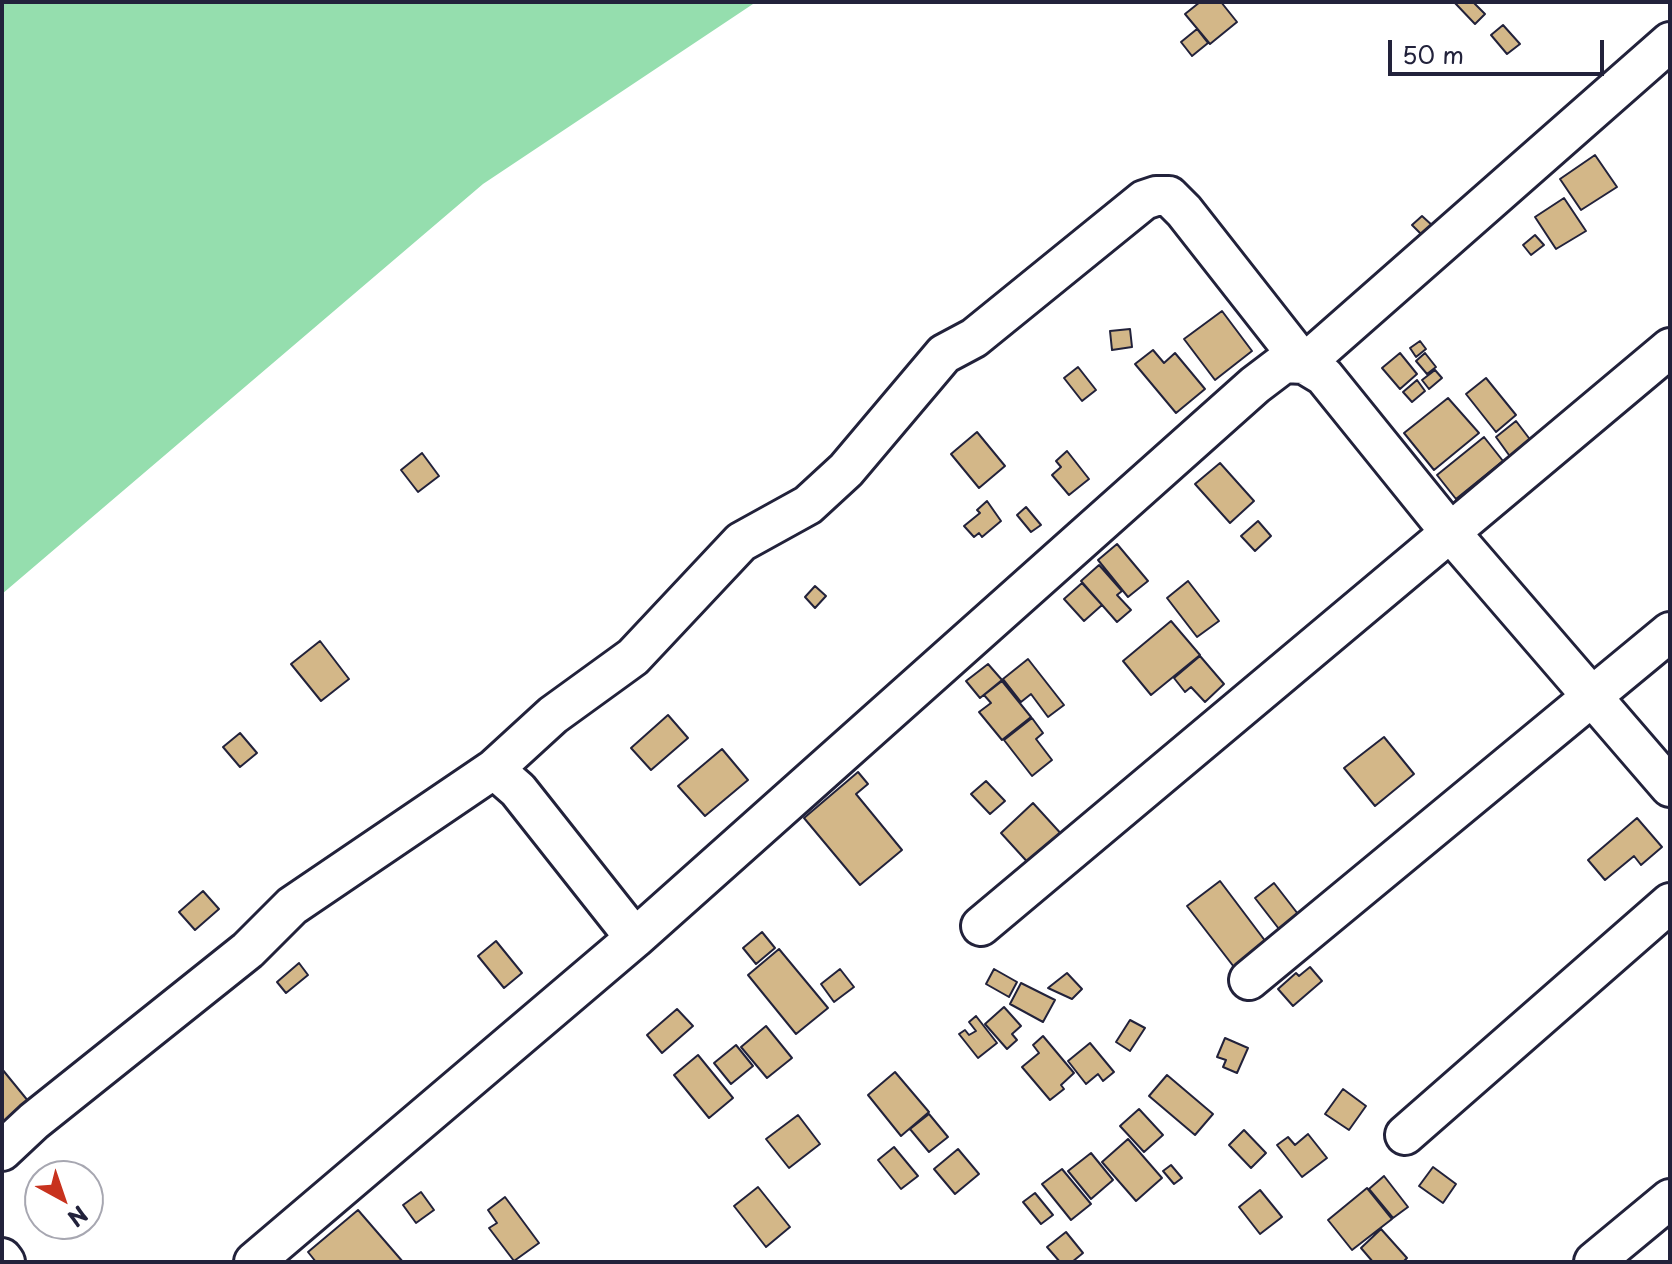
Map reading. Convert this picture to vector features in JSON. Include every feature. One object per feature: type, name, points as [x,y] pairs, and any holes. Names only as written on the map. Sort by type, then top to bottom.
[{"type":"street","points":[[254,1262],[635,938],[1255,385],[1284,363],[1304,364],[1670,42]]},
{"type":"street","points":[[2,1151],[34,1121],[248,950],[292,906],[494,769],[553,715],[633,657],[741,542],[808,505],[846,470],[944,354],[974,338],[1144,200],[1156,196],[1169,196],[1184,211],[1304,364],[1324,376],[1450,532],[1670,787]]},
{"type":"street","points":[[981,926],[1670,348]]},
{"type":"street","points":[[1249,980],[1670,632]]},
{"type":"street","points":[[494,769],[518,790],[635,938]]},
{"type":"street","points":[[1405,1135],[1670,903]]},
{"type":"street","points":[[1594,1262],[1670,1199]]},
{"type":"green space","points":[[2,2],[756,2],[483,184],[2,594]]},
{"type":"building","points":[[1200,2],[1221,2],[1237,22],[1210,44],[1185,14]]},
{"type":"building","points":[[1454,2],[1473,2],[1485,14],[1475,24]]},
{"type":"building","points":[[1503,25],[1520,44],[1507,54],[1491,35]]},
{"type":"building","points":[[1197,29],[1208,43],[1192,56],[1181,42]]},
{"type":"building","points":[[1595,155],[1617,187],[1581,210],[1560,179]]},
{"type":"building","points":[[1564,198],[1586,231],[1556,249],[1535,217]]},
{"type":"building","points":[[1422,216],[1434,227],[1424,237],[1412,225]]},
{"type":"building","points":[[1535,235],[1544,245],[1531,255],[1523,245]]},
{"type":"building","points":[[1222,311],[1252,351],[1215,380],[1184,339]]},
{"type":"building","points":[[1130,329],[1132,347],[1112,350],[1110,331]]},
{"type":"building","points":[[1420,341],[1426,349],[1416,357],[1410,348]]},
{"type":"building","points":[[1153,350],[1164,363],[1175,353],[1205,389],[1176,413],[1135,364]]},
{"type":"building","points":[[1400,353],[1417,374],[1400,389],[1382,368]]},
{"type":"building","points":[[1425,353],[1436,367],[1427,374],[1416,361]]},
{"type":"building","points":[[1078,367],[1096,390],[1082,401],[1064,378]]},
{"type":"building","points":[[1435,370],[1442,378],[1429,389],[1422,380]]},
{"type":"building","points":[[1486,378],[1516,415],[1496,432],[1466,394]]},
{"type":"building","points":[[1417,380],[1425,391],[1412,402],[1403,392]]},
{"type":"building","points":[[1448,398],[1479,433],[1434,470],[1404,433]]},
{"type":"building","points":[[1516,421],[1535,446],[1514,462],[1496,437]]},
{"type":"building","points":[[977,432],[1005,466],[979,488],[951,454]]},
{"type":"building","points":[[1484,437],[1503,461],[1456,499],[1437,475]]},
{"type":"building","points":[[1067,451],[1089,479],[1069,495],[1052,475],[1061,467],[1056,461]]},
{"type":"building","points":[[422,453],[439,476],[418,492],[401,470]]},
{"type":"building","points":[[1220,463],[1254,501],[1230,523],[1195,484]]},
{"type":"building","points":[[987,501],[1001,521],[982,537],[979,533],[974,537],[964,526],[980,513],[977,510]]},
{"type":"building","points":[[1026,507],[1041,525],[1031,532],[1017,515]]},
{"type":"building","points":[[1258,521],[1271,536],[1255,551],[1241,536]]},
{"type":"building","points":[[1117,544],[1148,581],[1128,597],[1098,560]]},
{"type":"building","points":[[1099,565],[1122,591],[1117,595],[1131,610],[1117,622],[1081,581]]},
{"type":"building","points":[[1188,581],[1219,621],[1197,637],[1167,598]]},
{"type":"building","points":[[1082,583],[1102,605],[1084,621],[1064,599]]},
{"type":"building","points":[[815,586],[826,596],[815,608],[805,597]]},
{"type":"building","points":[[1171,621],[1200,655],[1151,695],[1123,661]]},
{"type":"building","points":[[320,641],[349,679],[321,701],[291,664]]},
{"type":"building","points":[[1200,656],[1224,684],[1205,702],[1191,687],[1185,692],[1174,678]]},
{"type":"building","points":[[1028,659],[1064,705],[1048,717],[1031,694],[1021,702],[1003,679]]},
{"type":"building","points":[[988,664],[1002,680],[980,698],[966,681]]},
{"type":"building","points":[[1002,681],[1031,717],[1002,740],[979,712],[991,703],[984,695]]},
{"type":"building","points":[[668,715],[688,738],[651,770],[631,748]]},
{"type":"building","points":[[1032,718],[1043,733],[1036,739],[1052,760],[1032,776],[1004,740]]},
{"type":"building","points":[[240,733],[257,753],[240,767],[223,747]]},
{"type":"building","points":[[1384,737],[1414,774],[1375,806],[1344,768]]},
{"type":"building","points":[[722,749],[748,780],[705,816],[678,786]]},
{"type":"building","points":[[858,772],[868,784],[856,794],[902,850],[860,885],[804,818]]},
{"type":"building","points":[[986,781],[1005,801],[990,814],[971,794]]},
{"type":"building","points":[[1033,803],[1064,837],[1032,867],[1001,833]]},
{"type":"building","points":[[1637,818],[1662,847],[1641,865],[1634,856],[1605,880],[1588,860]]},
{"type":"building","points":[[1220,881],[1266,942],[1234,967],[1187,906]]},
{"type":"building","points":[[1274,883],[1298,914],[1279,929],[1255,898]]},
{"type":"building","points":[[203,891],[219,909],[195,930],[179,912]]},
{"type":"building","points":[[762,932],[775,948],[756,964],[743,948]]},
{"type":"building","points":[[496,941],[522,973],[504,988],[478,956]]},
{"type":"building","points":[[779,949],[828,1008],[796,1034],[748,975]]},
{"type":"building","points":[[299,963],[308,975],[286,993],[277,982]]},
{"type":"building","points":[[1310,967],[1322,981],[1293,1006],[1278,989],[1296,973],[1299,976]]},
{"type":"building","points":[[840,969],[854,987],[834,1002],[821,984]]},
{"type":"building","points":[[994,969],[1017,982],[1009,997],[986,984]]},
{"type":"building","points":[[1067,973],[1082,989],[1072,999],[1048,988]]},
{"type":"building","points":[[1021,983],[1055,1000],[1043,1022],[1010,1004]]},
{"type":"building","points":[[1004,1007],[1021,1026],[1012,1034],[1017,1040],[1007,1049],[985,1024]]},
{"type":"building","points":[[677,1009],[693,1026],[662,1053],[647,1035]]},
{"type":"building","points":[[976,1016],[997,1043],[978,1058],[959,1034],[965,1030],[969,1035],[976,1031],[969,1022]]},
{"type":"building","points":[[1130,1020],[1145,1028],[1130,1051],[1116,1042]]},
{"type":"building","points":[[766,1026],[792,1058],[767,1078],[741,1047]]},
{"type":"building","points":[[1043,1036],[1074,1073],[1061,1085],[1064,1089],[1050,1100],[1022,1067],[1039,1053],[1033,1045]]},
{"type":"building","points":[[1225,1038],[1248,1048],[1237,1073],[1223,1067],[1226,1060],[1217,1057]]},
{"type":"building","points":[[1090,1043],[1114,1072],[1103,1081],[1098,1074],[1086,1084],[1068,1061]]},
{"type":"building","points":[[736,1045],[753,1066],[731,1084],[714,1063]]},
{"type":"building","points":[[698,1055],[733,1098],[709,1118],[674,1075]]},
{"type":"building","points":[[2,1069],[33,1107],[2,1132]]},
{"type":"building","points":[[895,1072],[929,1112],[901,1136],[868,1095]]},
{"type":"building","points":[[1167,1075],[1213,1114],[1195,1135],[1149,1096]]},
{"type":"building","points":[[1343,1089],[1366,1106],[1349,1130],[1325,1114]]},
{"type":"building","points":[[1139,1109],[1163,1135],[1144,1152],[1120,1126]]},
{"type":"building","points":[[929,1114],[948,1137],[929,1152],[910,1129]]},
{"type":"building","points":[[798,1115],[820,1144],[789,1168],[766,1139]]},
{"type":"building","points":[[1244,1130],[1266,1153],[1251,1168],[1229,1145]]},
{"type":"building","points":[[1308,1134],[1327,1158],[1302,1177],[1277,1145],[1288,1137],[1295,1145]]},
{"type":"building","points":[[1128,1139],[1162,1178],[1136,1201],[1102,1162]]},
{"type":"building","points":[[894,1147],[918,1176],[901,1189],[878,1160]]},
{"type":"building","points":[[958,1149],[979,1174],[955,1194],[934,1169]]},
{"type":"building","points":[[1091,1153],[1113,1180],[1091,1199],[1068,1171]]},
{"type":"building","points":[[1171,1165],[1182,1178],[1174,1184],[1163,1171]]},
{"type":"building","points":[[1433,1167],[1456,1184],[1443,1203],[1419,1186]]},
{"type":"building","points":[[1062,1169],[1091,1204],[1071,1220],[1042,1184]]},
{"type":"building","points":[[1384,1176],[1408,1207],[1393,1218],[1369,1189]]},
{"type":"building","points":[[758,1187],[790,1227],[766,1247],[734,1206]]},
{"type":"building","points":[[1367,1188],[1392,1219],[1352,1250],[1328,1220]]},
{"type":"building","points":[[1260,1190],[1282,1217],[1260,1234],[1239,1207]]},
{"type":"building","points":[[421,1192],[434,1210],[416,1223],[403,1205]]},
{"type":"building","points":[[1035,1193],[1053,1215],[1041,1224],[1023,1202]]},
{"type":"building","points":[[505,1197],[539,1243],[514,1261],[489,1228],[497,1223],[488,1210]]},
{"type":"building","points":[[358,1210],[403,1262],[316,1262],[308,1252]]},
{"type":"building","points":[[1381,1229],[1407,1258],[1403,1262],[1373,1262],[1361,1248]]},
{"type":"building","points":[[1066,1232],[1083,1253],[1072,1262],[1060,1262],[1047,1247]]}]
